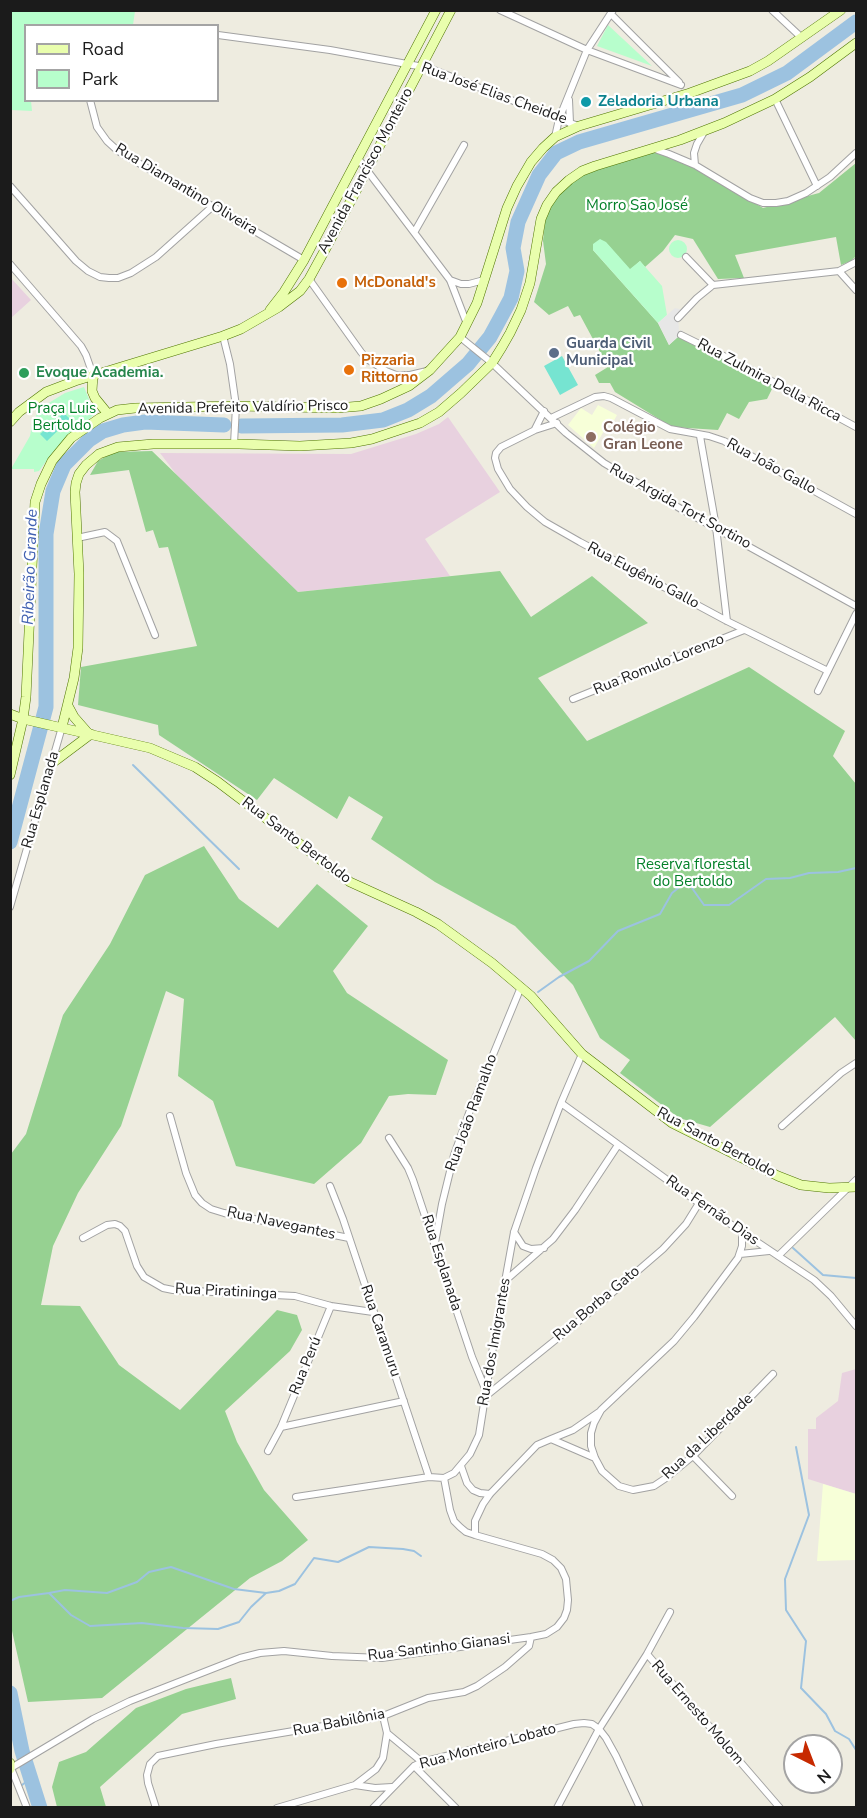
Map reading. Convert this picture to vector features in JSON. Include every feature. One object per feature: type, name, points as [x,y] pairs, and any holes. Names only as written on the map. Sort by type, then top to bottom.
[{"type":"main road","name":"Avenida Francisco Monteiro","points":[[264,316],[284,292],[304,260],[436,10]]},
{"type":"main road","name":"Avenida Francisco Monteiro","points":[[10,422],[19,412],[46,392],[93,375],[223,336],[264,316],[294,296],[309,279],[451,10]]},
{"type":"main road","name":"Avenida Prefeito Valdírio Prisco","points":[[10,775],[28,720],[27,686],[35,502],[45,474],[65,444],[82,430],[117,410],[236,406],[337,408],[361,406],[409,386],[464,340],[498,233],[517,186],[531,162],[543,148],[574,124],[734,78],[768,61],[841,10]]},
{"type":"main road","points":[[62,727],[69,706],[78,648],[80,610],[75,483],[86,465],[99,454],[118,447],[234,444],[330,445],[372,439],[420,423],[440,412],[492,363],[521,310],[530,283],[541,219],[556,192],[569,180],[582,171],[704,132],[775,99],[810,77],[856,43]]},
{"type":"main road","points":[[93,375],[92,391],[108,414]]},
{"type":"main road","points":[[51,764],[90,734],[74,717],[69,706]]},
{"type":"main road","points":[[10,714],[28,720]]},
{"type":"main road","points":[[10,720],[28,720]]},
{"type":"main road","name":"Rua Santo Bertoldo","points":[[28,720],[150,748],[195,767],[350,882],[438,924],[492,963],[521,987],[582,1054],[672,1123],[778,1176],[801,1185],[830,1188],[854,1185]]},
{"type":"street","points":[[500,10],[587,50],[681,85],[612,12],[587,50],[559,119],[555,138]]},
{"type":"street","points":[[772,10],[802,38]]},
{"type":"street","name":"Rua José Elias Cheidde","points":[[219,35],[330,50],[422,66],[574,124]]},
{"type":"street","points":[[568,97],[574,124]]},
{"type":"street","points":[[775,99],[817,186]]},
{"type":"street","name":"Rua Diamantino Oliveira","points":[[90,102],[97,128],[118,151],[304,260]]},
{"type":"street","points":[[695,165],[694,153],[704,132]]},
{"type":"street","points":[[415,231],[464,145]]},
{"type":"street","points":[[650,148],[669,153],[695,165],[750,198],[776,204],[788,201],[817,186],[856,153]]},
{"type":"street","points":[[357,158],[367,168],[450,279],[467,325]]},
{"type":"street","points":[[10,186],[76,261],[88,271],[100,277],[109,278],[131,273],[156,257],[213,207]]},
{"type":"street","points":[[686,257],[713,285]]},
{"type":"street","points":[[678,318],[713,285],[839,271],[856,262]]},
{"type":"street","points":[[10,264],[81,346],[93,375]]},
{"type":"street","points":[[839,271],[856,290]]},
{"type":"street","points":[[309,279],[367,359],[396,375],[410,375],[430,370]]},
{"type":"street","points":[[450,279],[461,284],[484,280]]},
{"type":"street","name":"Rua Zulmira Della Ricca","points":[[681,335],[744,366],[856,427]]},
{"type":"street","points":[[223,336],[236,406],[234,444]]},
{"type":"street","name":"Rua Argida Tort Sortino","points":[[464,340],[603,463],[856,606]]},
{"type":"street","name":"Rua João Gallo","points":[[551,418],[604,396],[619,401],[670,429],[710,436],[724,441],[856,514]]},
{"type":"street","points":[[535,430],[544,411]]},
{"type":"street","points":[[535,430],[557,423]]},
{"type":"street","name":"Rua Eugênio Gallo","points":[[535,430],[501,447],[495,458],[498,470],[510,489],[536,514],[562,532],[727,621],[828,671]]},
{"type":"street","points":[[700,436],[716,527],[727,621]]},
{"type":"street","points":[[78,538],[105,532],[117,541],[155,635]]},
{"type":"street","points":[[818,691],[856,614]]},
{"type":"street","name":"Rua Romulo Lorenzo","points":[[573,699],[744,630]]},
{"type":"street","name":"Rua Esplanada","points":[[10,907],[62,727]]},
{"type":"street","name":"Rua João Ramalho","points":[[435,1243],[454,1155],[521,987]]},
{"type":"street","name":"Rua dos Imigrantes","points":[[444,1478],[461,1466],[479,1435],[514,1232],[536,1168],[582,1054]]},
{"type":"street","points":[[782,1126],[849,1066],[856,1064]]},
{"type":"street","name":"Rua Fernão Dias","points":[[561,1103],[699,1203],[814,1280],[856,1326]]},
{"type":"street","name":"Rua Navegantes","points":[[170,1116],[186,1173],[195,1195],[202,1203],[211,1209],[225,1213],[349,1238]]},
{"type":"street","name":"Rua Esplanada","points":[[389,1138],[408,1168],[486,1394]]},
{"type":"street","points":[[505,1280],[544,1248],[575,1210],[618,1145]]},
{"type":"street","points":[[778,1256],[854,1185]]},
{"type":"street","name":"Rua Caramuru","points":[[330,1186],[429,1477]]},
{"type":"street","name":"Rua Borba Gato","points":[[486,1394],[590,1312],[663,1249],[686,1224],[699,1203]]},
{"type":"street","name":"Rua Piratininga","points":[[83,1238],[107,1225],[120,1226],[125,1231],[136,1266],[144,1277],[163,1288],[295,1296],[331,1306],[373,1312]]},
{"type":"street","points":[[514,1232],[524,1246],[531,1249],[544,1248]]},
{"type":"street","points":[[475,1535],[476,1516],[490,1494],[533,1448],[573,1430],[602,1410],[674,1341],[740,1254],[742,1232]]},
{"type":"street","points":[[740,1254],[770,1251]]},
{"type":"street","name":"Rua Perú","points":[[268,1451],[281,1427],[331,1306]]},
{"type":"street","name":"Rua da Liberdade","points":[[595,1458],[610,1480],[619,1486],[633,1490],[654,1486],[693,1456],[773,1374]]},
{"type":"street","points":[[281,1427],[404,1401]]},
{"type":"street","points":[[595,1458],[591,1446],[591,1433],[602,1410]]},
{"type":"street","points":[[551,1439],[595,1458]]},
{"type":"street","points":[[693,1456],[732,1496]]},
{"type":"street","points":[[461,1466],[467,1483],[473,1490],[490,1494]]},
{"type":"street","points":[[296,1497],[429,1477],[444,1478]]},
{"type":"street","name":"Rua Santinho Gianasi","points":[[12,1766],[32,1757],[93,1719],[130,1701],[240,1658],[284,1651],[382,1658],[531,1637],[546,1634],[556,1627],[564,1618],[567,1610],[568,1590],[561,1568],[542,1554],[466,1532],[454,1521],[447,1501],[444,1478]]},
{"type":"street","name":"Rua Ernesto Molom","points":[[670,1612],[647,1654],[780,1808]]},
{"type":"street","name":"Rua Babilônia","points":[[156,1808],[147,1774],[150,1764],[158,1756],[383,1716],[415,1702],[440,1695],[464,1692],[506,1667],[529,1646],[531,1637]]},
{"type":"street","points":[[557,1808],[599,1729],[647,1654]]},
{"type":"street","points":[[277,1808],[355,1785],[376,1769],[383,1758],[387,1733],[383,1716]]},
{"type":"street","name":"Rua Monteiro Lobato","points":[[373,1808],[414,1766],[422,1762],[574,1724],[592,1724],[599,1729]]},
{"type":"street","points":[[599,1729],[616,1756],[640,1808]]},
{"type":"street","points":[[387,1733],[422,1762]]},
{"type":"street","points":[[12,1766],[27,1808]]},
{"type":"street","points":[[414,1766],[456,1808]]},
{"type":"street","points":[[355,1785],[375,1788],[392,1787]]},
{"type":"street","points":[[632,1808],[636,1797]]},
{"type":"shaded area","points":[[10,277],[31,300],[11,318],[10,318]]},
{"type":"shaded area","points":[[675,308],[683,310],[678,315],[679,331],[683,330],[669,345],[658,323]]},
{"type":"shaded area","name":"Colégio Gran Leone","points":[[598,405],[617,415],[611,426],[608,424],[594,448],[568,425],[581,408],[592,415]]},
{"type":"shaded area","points":[[448,417],[500,492],[425,539],[450,576],[298,592],[253,559],[176,474],[160,453],[351,454],[416,434],[439,424]]},
{"type":"shaded area","points":[[856,1369],[856,1494],[808,1479],[808,1429],[816,1429],[816,1418],[838,1401],[842,1373]]},
{"type":"shaded area","points":[[823,1484],[856,1494],[856,1560],[817,1561]]},
{"type":"green space","points":[[11,10],[135,10],[133,24],[24,24],[24,102],[31,102],[32,111],[11,110]]},
{"type":"green space","points":[[608,25],[652,66],[597,46]]},
{"type":"green space","name":"Morro São José","points":[[646,151],[677,157],[763,208],[819,193],[856,163],[856,256],[841,265],[836,237],[735,255],[744,278],[718,279],[693,239],[675,235],[663,251],[645,267],[640,261],[630,270],[606,243],[593,250],[658,323],[669,345],[679,336],[774,385],[767,399],[749,402],[739,419],[727,413],[718,430],[672,427],[615,392],[610,383],[599,383],[595,375],[608,367],[580,315],[574,317],[568,306],[549,315],[534,302],[546,264],[543,241],[545,221],[554,200],[571,180]]},
{"type":"green space","points":[[600,239],[606,242],[630,269],[640,261],[662,286],[667,315],[658,323],[593,250],[593,244]]},
{"type":"green space","points":[[674,240],[682,240],[687,245],[685,256],[674,258],[669,253],[669,245]]},
{"type":"green space","points":[[562,356],[578,385],[560,395],[544,366]]},
{"type":"green space","name":"Praça Luis Bertoldo","points":[[84,387],[91,404],[98,411],[53,452],[39,471],[11,469],[30,436],[39,409],[65,393]]},
{"type":"green space","points":[[64,413],[70,419],[47,441],[40,434]]},
{"type":"green space","name":"Reserva florestal do Bertoldo","points":[[152,451],[298,592],[500,571],[531,617],[592,576],[648,623],[538,678],[587,741],[749,667],[845,731],[833,756],[856,784],[856,1041],[835,1017],[710,1127],[679,1118],[620,1073],[630,1060],[600,1038],[573,985],[515,926],[435,882],[371,839],[383,817],[349,796],[337,819],[274,778],[257,800],[159,735],[158,725],[78,705],[81,667],[197,646],[168,547],[159,548],[153,530],[146,532],[129,470],[90,475],[98,461],[114,452]]},
{"type":"green space","points":[[204,846],[239,899],[278,928],[317,884],[368,926],[333,971],[347,993],[448,1060],[436,1095],[389,1096],[361,1143],[314,1184],[236,1166],[213,1101],[178,1076],[184,999],[166,991],[121,1126],[78,1193],[53,1246],[41,1305],[80,1306],[119,1365],[180,1410],[277,1310],[297,1315],[302,1330],[290,1351],[225,1411],[237,1442],[264,1490],[308,1540],[282,1561],[250,1578],[102,1698],[28,1702],[10,1622],[11,1154],[26,1134],[63,1015],[110,944],[145,875]]},
{"type":"green space","points":[[231,1678],[236,1699],[182,1714],[100,1787],[106,1807],[57,1807],[52,1787],[59,1762],[86,1752],[136,1708],[186,1689]]},
{"type":"waterway","name":"Ribeirão Grande","points":[[241,426],[342,425],[383,420],[408,410],[431,396],[468,364],[490,337],[511,298],[517,271],[513,248],[518,222],[539,175],[556,153],[579,142],[742,95],[787,73],[856,22]]},
{"type":"waterway","name":"Ribeirão Grande","points":[[10,842],[46,707],[46,534],[53,491],[64,465],[89,440],[103,431],[123,425],[145,422],[224,425]]},
{"type":"waterway","points":[[133,765],[239,869]]},
{"type":"waterway","points":[[538,992],[559,977],[589,961],[618,931],[660,914],[672,893],[687,881],[704,905],[729,905],[766,879],[790,878],[809,873],[838,872],[856,868]]},
{"type":"waterway","points":[[793,1248],[823,1275],[856,1278]]},
{"type":"waterway","points":[[796,1447],[809,1515],[785,1579],[786,1610],[806,1641],[801,1688],[826,1714],[835,1731],[849,1739],[856,1750]]},
{"type":"waterway","points":[[10,1601],[19,1597],[49,1593],[71,1615],[90,1626],[142,1623],[218,1629],[239,1622],[266,1593],[279,1591],[295,1584],[314,1558],[338,1562],[369,1547],[403,1549],[414,1551],[421,1556]]},
{"type":"waterway","points":[[49,1593],[65,1590],[107,1593],[137,1582],[149,1572],[171,1567],[234,1589],[266,1593]]},
{"type":"waterway","name":"Ribeirão Grande","points":[[10,1693],[22,1751],[40,1808]]},
{"type":"waterway","points":[[22,1785],[31,1778]]},
{"type":"place","name":"Zeladoria Urbana","points":[[586,102]]},
{"type":"place","name":"McDonald's","points":[[342,283]]},
{"type":"place","name":"Guarda Civil Municipal","points":[[554,353]]},
{"type":"place","name":"Pizzaria Rittorno","points":[[349,370]]},
{"type":"place","name":"Evoque Academia.","points":[[24,373]]},
{"type":"place","name":"Colégio Gran Leone","points":[[591,437]]}]
